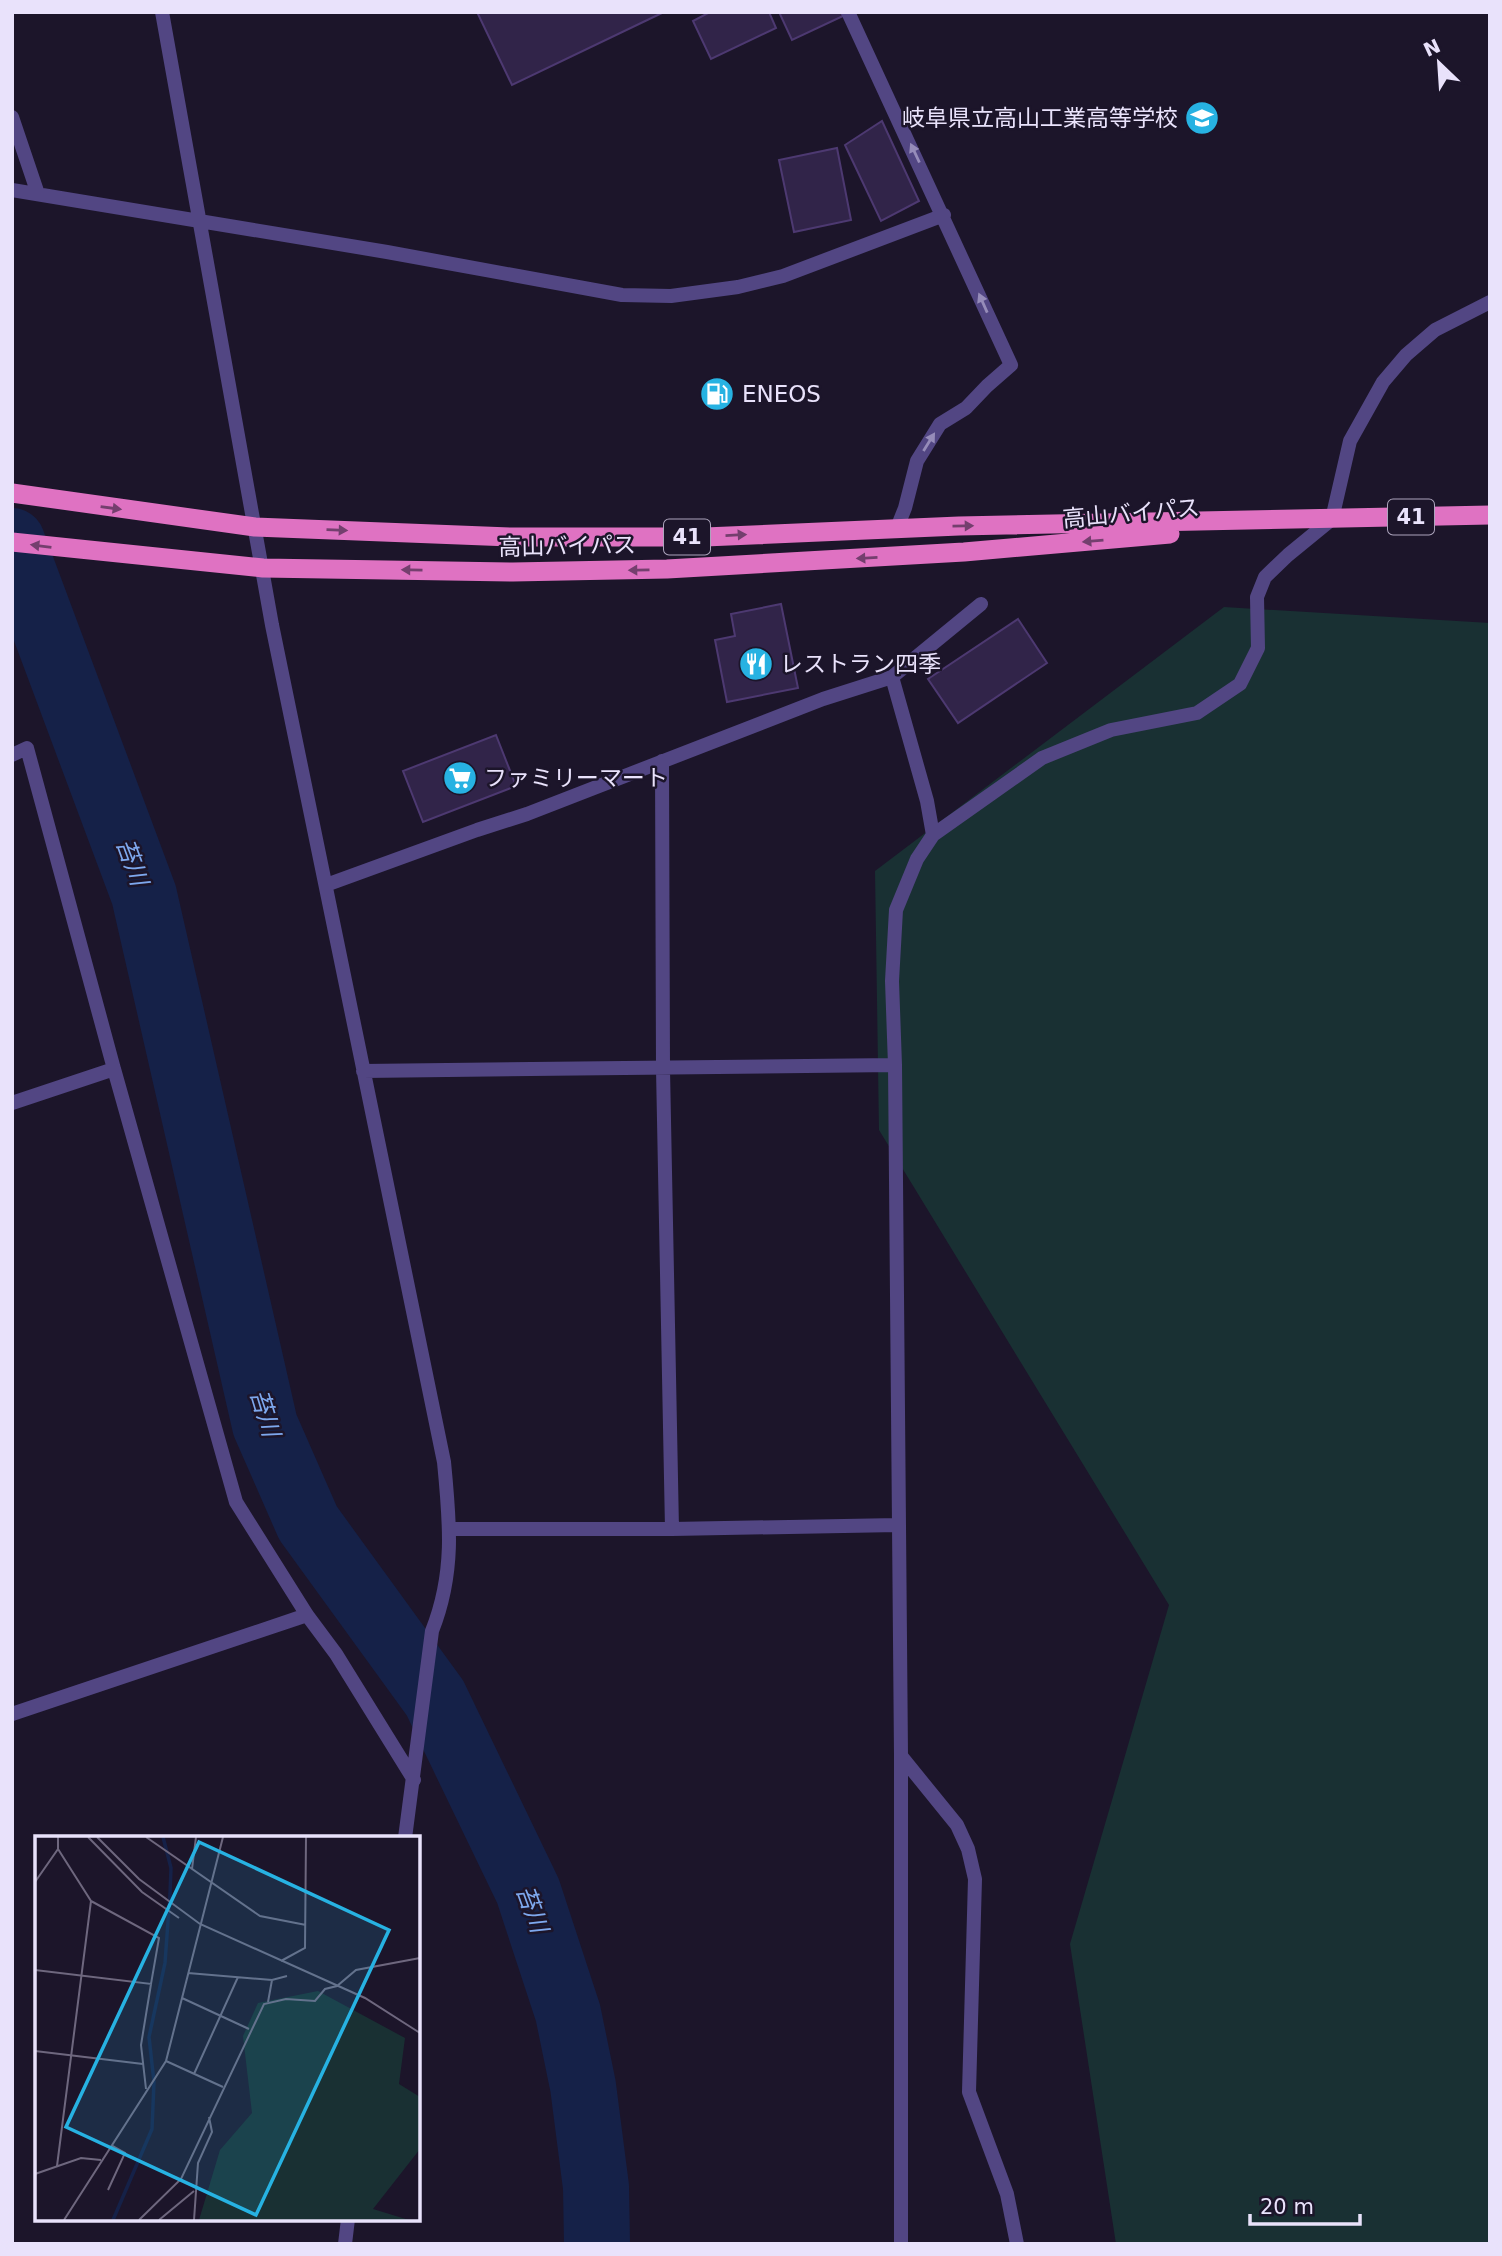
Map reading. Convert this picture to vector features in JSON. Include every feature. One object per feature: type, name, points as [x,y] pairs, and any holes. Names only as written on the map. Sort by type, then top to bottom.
[{"type":"highway","name":"高山バイパス","points":[[12,493],[255,527],[511,537],[705,537],[897,528],[1490,515]]},
{"type":"highway","name":"高山バイパス","points":[[12,542],[263,568],[513,572],[667,569],[964,552],[1332,520]]},
{"type":"street","points":[[162,12],[272,625],[444,1462],[450,1529],[449,1558],[440,1609],[432,1632],[405,1836]]},
{"type":"street","points":[[848,12],[1011,365],[966,408],[940,424],[917,461],[897,528]]},
{"type":"street","points":[[12,117],[38,194]]},
{"type":"street","points":[[12,190],[199,220],[622,295],[671,296],[738,287],[783,276],[944,215]]},
{"type":"street","points":[[901,2244],[901,1756],[892,981],[897,910],[917,859],[933,835],[1042,758],[1111,730],[1197,713],[1240,684],[1258,648],[1257,597],[1265,577],[1332,520],[1350,441],[1382,382],[1406,355],[1435,330],[1490,302]]},
{"type":"street","points":[[326,885],[527,814],[823,699],[892,677],[981,604]]},
{"type":"street","points":[[892,677],[927,800],[933,835]]},
{"type":"street","points":[[12,755],[27,748],[236,1503],[307,1615],[336,1654],[414,1780]]},
{"type":"street","points":[[662,761],[663,1069],[672,1529]]},
{"type":"street","points":[[363,1071],[895,1065]]},
{"type":"street","points":[[12,1103],[114,1069]]},
{"type":"street","points":[[450,1529],[898,1525]]},
{"type":"street","points":[[12,1714],[307,1615]]},
{"type":"street","points":[[901,1756],[957,1825],[968,1849],[975,1879],[970,2092],[1007,2194],[1017,2244]]},
{"type":"street","points":[[347,2243],[348,2221]]},
{"type":"green space","points":[[1224,607],[1490,623],[1490,2244],[1116,2244],[1070,1944],[1169,1605],[879,1130],[875,871]]},
{"type":"building","points":[[477,12],[664,12],[512,85]]},
{"type":"building","points":[[710,12],[769,12],[776,28],[711,59],[693,21]]},
{"type":"building","points":[[779,12],[841,12],[843,16],[792,40]]},
{"type":"building","points":[[882,121],[919,201],[881,221],[845,145]]},
{"type":"building","points":[[837,148],[851,220],[794,232],[779,160]]},
{"type":"building","name":"レストラン四季","points":[[781,604],[798,688],[727,702],[715,640],[735,636],[731,614]]},
{"type":"building","points":[[1018,619],[1047,663],[958,723],[928,679]]},
{"type":"building","name":"ファミリーマート","points":[[496,735],[516,786],[423,822],[403,771]]},
{"type":"waterway","name":"苔川","points":[[12,541],[144,895],[265,1425],[308,1523],[435,1698],[528,1891],[568,2013],[583,2086],[596,2187],[597,2244]]},
{"type":"place","name":"岐阜県立高山工業高等学校","points":[[1202,118]]},
{"type":"place","name":"ENEOS","points":[[717,394]]},
{"type":"place","name":"レストラン四季","points":[[756,664]]},
{"type":"place","name":"ファミリーマート","points":[[460,778]]}]
